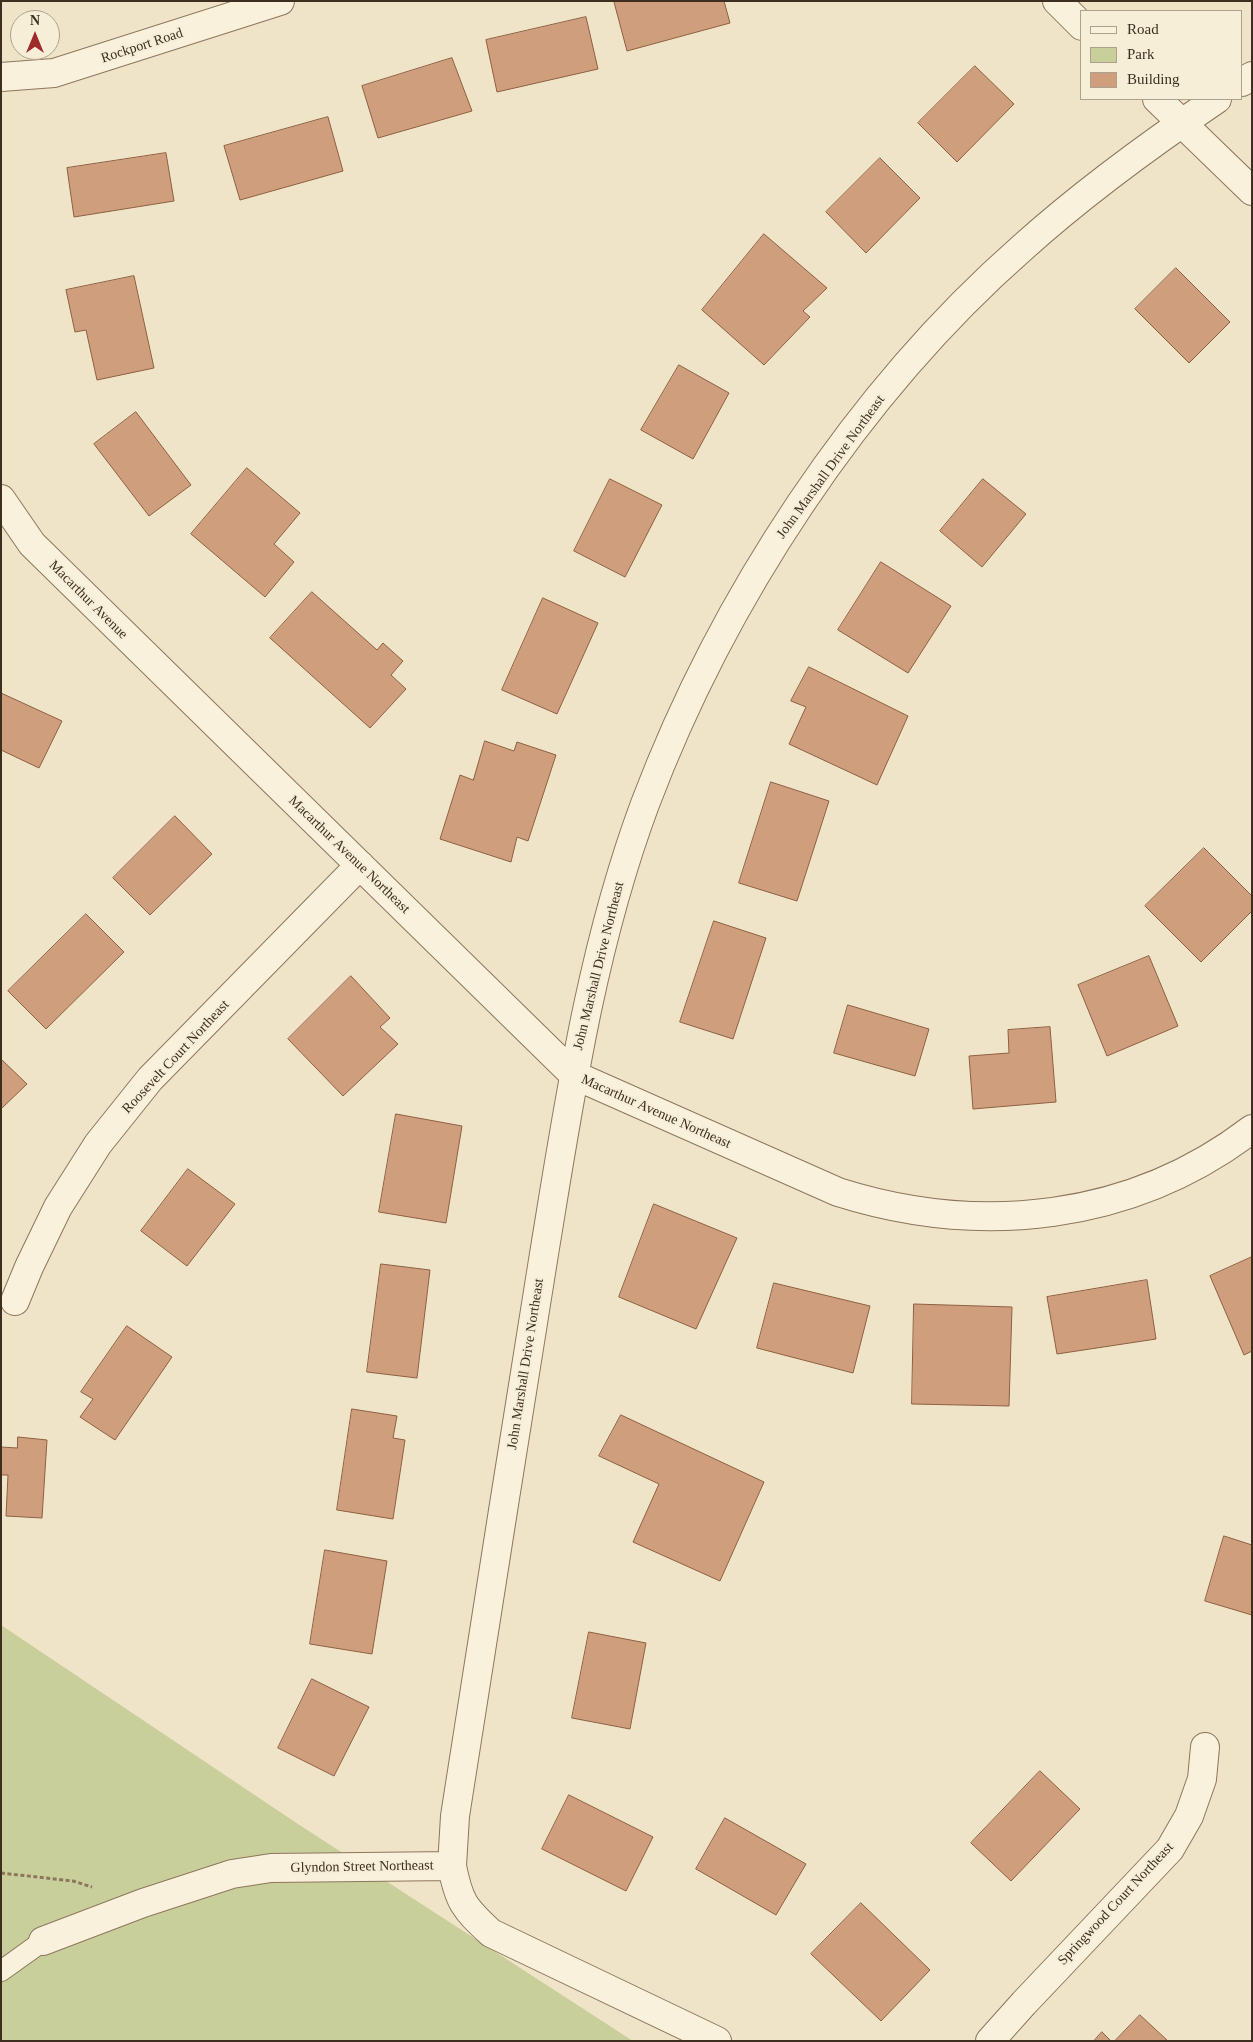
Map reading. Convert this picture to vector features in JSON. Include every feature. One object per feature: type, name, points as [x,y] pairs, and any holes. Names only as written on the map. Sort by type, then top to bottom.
[{"type":"street","name":"Rockport Road","points":[[1,77],[54,73],[280,1]]},
{"type":"street","points":[[1057,1],[1080,24]]},
{"type":"street","points":[[1158,100],[1252,191]]},
{"type":"street","name":"John Marshall Drive Northeast","points":[[452,1866],[454,1816],[584,1016],[610,911],[645,805],[687,704],[738,604],[796,510],[861,420],[937,331],[1018,251],[1104,178],[1215,100]]},
{"type":"street","name":"Macarthur Avenue","points":[[2,504],[32,544],[184,694]]},
{"type":"street","name":"Macarthur Avenue Northeast","points":[[184,694],[574,1075],[838,1192],[873,1203],[929,1214],[999,1218],[1064,1212],[1122,1197],[1194,1168],[1227,1148],[1252,1129]]},
{"type":"street","name":"Roosevelt Court Northeast","points":[[15,1301],[58,1207],[98,1144],[150,1080],[360,865]]},
{"type":"street","name":"Springwood Court Northeast","points":[[990,2041],[1170,1849],[1190,1816],[1202,1778],[1205,1747]]},
{"type":"street","name":"Glyndon Street Northeast","points":[[43,1941],[143,1903],[232,1874],[271,1868],[452,1866],[458,1896],[469,1913],[491,1933],[716,2041]]},
{"type":"lane","points":[[1,1972],[43,1941]]},
{"type":"path","points":[[1,1873],[73,1881],[143,1903]]},
{"type":"green space","points":[[1,1625],[298,1824],[633,2041],[1,2041]]},
{"type":"building","points":[[724,1],[730,23],[627,51],[614,2]]},
{"type":"building","points":[[586,17],[598,69],[497,92],[486,40]]},
{"type":"building","points":[[452,58],[472,111],[378,138],[362,86]]},
{"type":"building","points":[[975,66],[1014,104],[957,162],[918,123]]},
{"type":"building","points":[[328,117],[343,171],[240,200],[224,146]]},
{"type":"building","points":[[166,153],[174,201],[74,217],[67,168]]},
{"type":"building","points":[[880,158],[920,198],[866,253],[826,212]]},
{"type":"building","points":[[764,234],[827,288],[803,311],[810,317],[764,365],[702,310]]},
{"type":"building","points":[[1176,268],[1230,322],[1189,363],[1135,309]]},
{"type":"building","points":[[134,276],[154,368],[97,380],[86,330],[75,332],[66,290]]},
{"type":"building","points":[[679,365],[729,393],[693,459],[641,430]]},
{"type":"building","points":[[136,412],[191,485],[149,516],[94,444]]},
{"type":"building","points":[[247,468],[300,513],[274,544],[294,562],[265,597],[191,534]]},
{"type":"building","points":[[610,479],[662,505],[625,577],[574,551]]},
{"type":"building","points":[[983,479],[1026,514],[982,567],[940,531]]},
{"type":"building","points":[[881,562],[951,606],[908,673],[838,630]]},
{"type":"building","points":[[312,592],[377,650],[383,643],[403,661],[391,675],[406,689],[370,728],[270,638]]},
{"type":"building","points":[[543,598],[598,623],[557,714],[502,690]]},
{"type":"building","points":[[809,667],[908,716],[877,785],[789,744],[806,707],[791,701]]},
{"type":"building","points":[[1,693],[62,721],[39,768],[1,750]]},
{"type":"building","points":[[485,741],[514,751],[517,742],[556,755],[528,841],[517,837],[511,862],[440,839],[460,775],[473,780]]},
{"type":"building","points":[[771,782],[829,801],[797,901],[739,883]]},
{"type":"building","points":[[175,816],[212,854],[150,915],[113,878]]},
{"type":"building","points":[[1204,848],[1252,896],[1252,911],[1201,962],[1145,906]]},
{"type":"building","points":[[86,914],[124,952],[46,1029],[8,991]]},
{"type":"building","points":[[714,921],[766,938],[733,1039],[680,1022]]},
{"type":"building","points":[[1149,956],[1178,1026],[1107,1056],[1078,985]]},
{"type":"building","points":[[351,976],[390,1018],[380,1027],[398,1044],[343,1096],[288,1039]]},
{"type":"building","points":[[848,1005],[929,1029],[915,1076],[834,1053]]},
{"type":"building","points":[[1050,1027],[1056,1102],[973,1109],[969,1056],[1009,1053],[1008,1030]]},
{"type":"building","points":[[1,1059],[27,1084],[1,1109]]},
{"type":"building","points":[[396,1114],[462,1126],[446,1223],[379,1212]]},
{"type":"building","points":[[188,1169],[235,1204],[187,1266],[141,1231]]},
{"type":"building","points":[[654,1204],[737,1238],[696,1329],[619,1297]]},
{"type":"building","points":[[1252,1257],[1252,1351],[1244,1355],[1210,1276]]},
{"type":"building","points":[[381,1264],[430,1270],[417,1378],[367,1372]]},
{"type":"building","points":[[1147,1280],[1156,1339],[1057,1354],[1047,1297]]},
{"type":"building","points":[[774,1283],[870,1306],[853,1373],[757,1348]]},
{"type":"building","points":[[914,1304],[1012,1307],[1009,1406],[912,1404]]},
{"type":"building","points":[[127,1326],[172,1357],[115,1440],[80,1417],[93,1399],[81,1392]]},
{"type":"building","points":[[352,1409],[397,1416],[393,1438],[405,1440],[393,1519],[337,1510]]},
{"type":"building","points":[[621,1415],[764,1482],[720,1581],[633,1542],[659,1484],[599,1456]]},
{"type":"building","points":[[18,1437],[47,1440],[42,1518],[6,1516],[8,1475],[1,1475],[1,1447],[17,1448]]},
{"type":"building","points":[[1224,1536],[1252,1545],[1252,1615],[1205,1601]]},
{"type":"building","points":[[325,1550],[387,1561],[372,1654],[310,1644]]},
{"type":"building","points":[[589,1632],[646,1643],[630,1729],[572,1718]]},
{"type":"building","points":[[312,1679],[369,1707],[334,1776],[278,1748]]},
{"type":"building","points":[[1040,1771],[1080,1809],[1011,1881],[971,1843]]},
{"type":"building","points":[[569,1795],[653,1837],[626,1891],[542,1849]]},
{"type":"building","points":[[725,1818],[806,1864],[776,1915],[696,1869]]},
{"type":"building","points":[[861,1903],[930,1970],[881,2021],[811,1954]]},
{"type":"building","points":[[1140,2015],[1168,2041],[1115,2041]]},
{"type":"building","points":[[1102,2032],[1111,2041],[1094,2041]]}]
